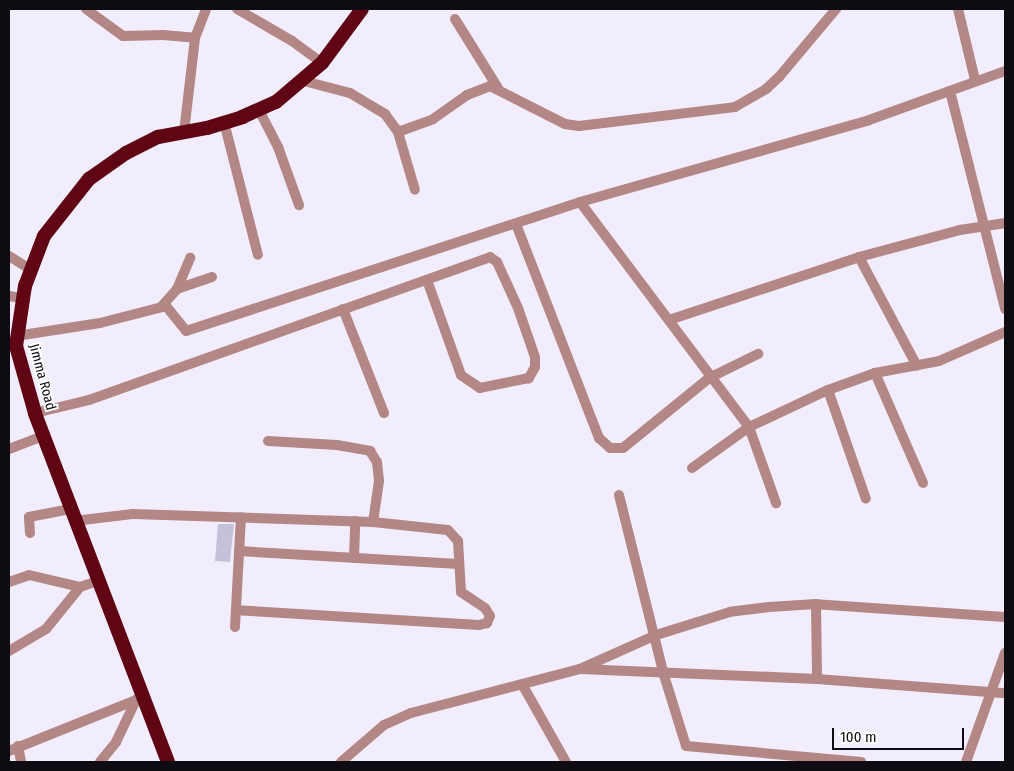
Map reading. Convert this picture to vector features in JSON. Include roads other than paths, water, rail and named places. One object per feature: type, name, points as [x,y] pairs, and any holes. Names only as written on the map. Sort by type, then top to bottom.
[{"type":"highway","name":"Jimma Road","points":[[166,760],[139,699],[35,413],[14,344],[16,297],[31,270],[44,236],[88,179],[142,144],[224,122],[276,102],[300,80],[322,64],[356,11]]},
{"type":"street","points":[[86,9],[123,36],[163,35],[195,38]]},
{"type":"street","points":[[184,132],[195,38],[206,9]]},
{"type":"street","points":[[236,9],[292,41],[322,64]]},
{"type":"street","points":[[398,132],[433,119],[482,87],[498,88],[565,124],[579,126],[735,107],[752,98],[779,77],[836,9]]},
{"type":"street","points":[[958,9],[975,80]]},
{"type":"street","points":[[455,19],[498,88]]},
{"type":"street","points":[[14,344],[161,307],[170,308],[186,331],[580,202],[870,120],[975,80],[1005,71]]},
{"type":"street","points":[[300,80],[350,93],[385,114],[398,132],[415,190]]},
{"type":"street","points":[[950,91],[1005,309]]},
{"type":"street","points":[[259,110],[278,147],[299,205]]},
{"type":"street","points":[[224,122],[258,255]]},
{"type":"street","points":[[580,202],[669,320],[709,378],[749,427],[776,503]]},
{"type":"street","points":[[669,320],[859,257],[984,226],[1005,223]]},
{"type":"street","points":[[516,224],[599,438],[610,448],[623,448],[709,378],[758,354]]},
{"type":"street","points":[[9,256],[31,270]]},
{"type":"street","points":[[859,257],[918,366]]},
{"type":"street","points":[[161,307],[176,289],[190,258]]},
{"type":"street","points":[[35,413],[89,400],[428,280],[494,259],[518,308],[535,357],[535,367],[530,378],[480,388],[461,375],[428,280]]},
{"type":"street","points":[[176,289],[212,276]]},
{"type":"street","points":[[343,310],[384,413]]},
{"type":"street","points":[[692,468],[749,427],[828,390],[875,374],[939,361],[1005,332]]},
{"type":"street","points":[[875,374],[924,483]]},
{"type":"street","points":[[828,390],[866,499]]},
{"type":"street","points":[[9,449],[43,436]]},
{"type":"street","points":[[268,441],[338,445],[370,451],[377,462],[379,481],[373,522]]},
{"type":"street","points":[[619,495],[656,635],[663,672],[686,746],[861,762]]},
{"type":"street","points":[[30,532],[28,517],[132,514],[356,521],[452,532],[458,541],[461,592],[489,612],[487,623],[236,610]]},
{"type":"street","points":[[235,627],[242,517]]},
{"type":"street","points":[[354,558],[356,521]]},
{"type":"street","points":[[239,551],[459,564]]},
{"type":"street","points":[[9,582],[37,576],[80,587]]},
{"type":"street","points":[[9,651],[46,629],[80,587],[96,581]]},
{"type":"street","points":[[816,604],[818,679]]},
{"type":"street","points":[[341,762],[384,725],[411,713],[580,670],[656,635],[730,612],[816,604],[1005,617]]},
{"type":"street","points":[[966,762],[1005,652]]},
{"type":"street","points":[[580,670],[818,679],[1005,693]]},
{"type":"street","points":[[522,684],[566,762]]},
{"type":"street","points":[[21,762],[13,748],[139,699]]},
{"type":"street","points":[[100,762],[116,742],[139,699]]},
{"type":"street","points":[[752,751],[752,762]]}]
